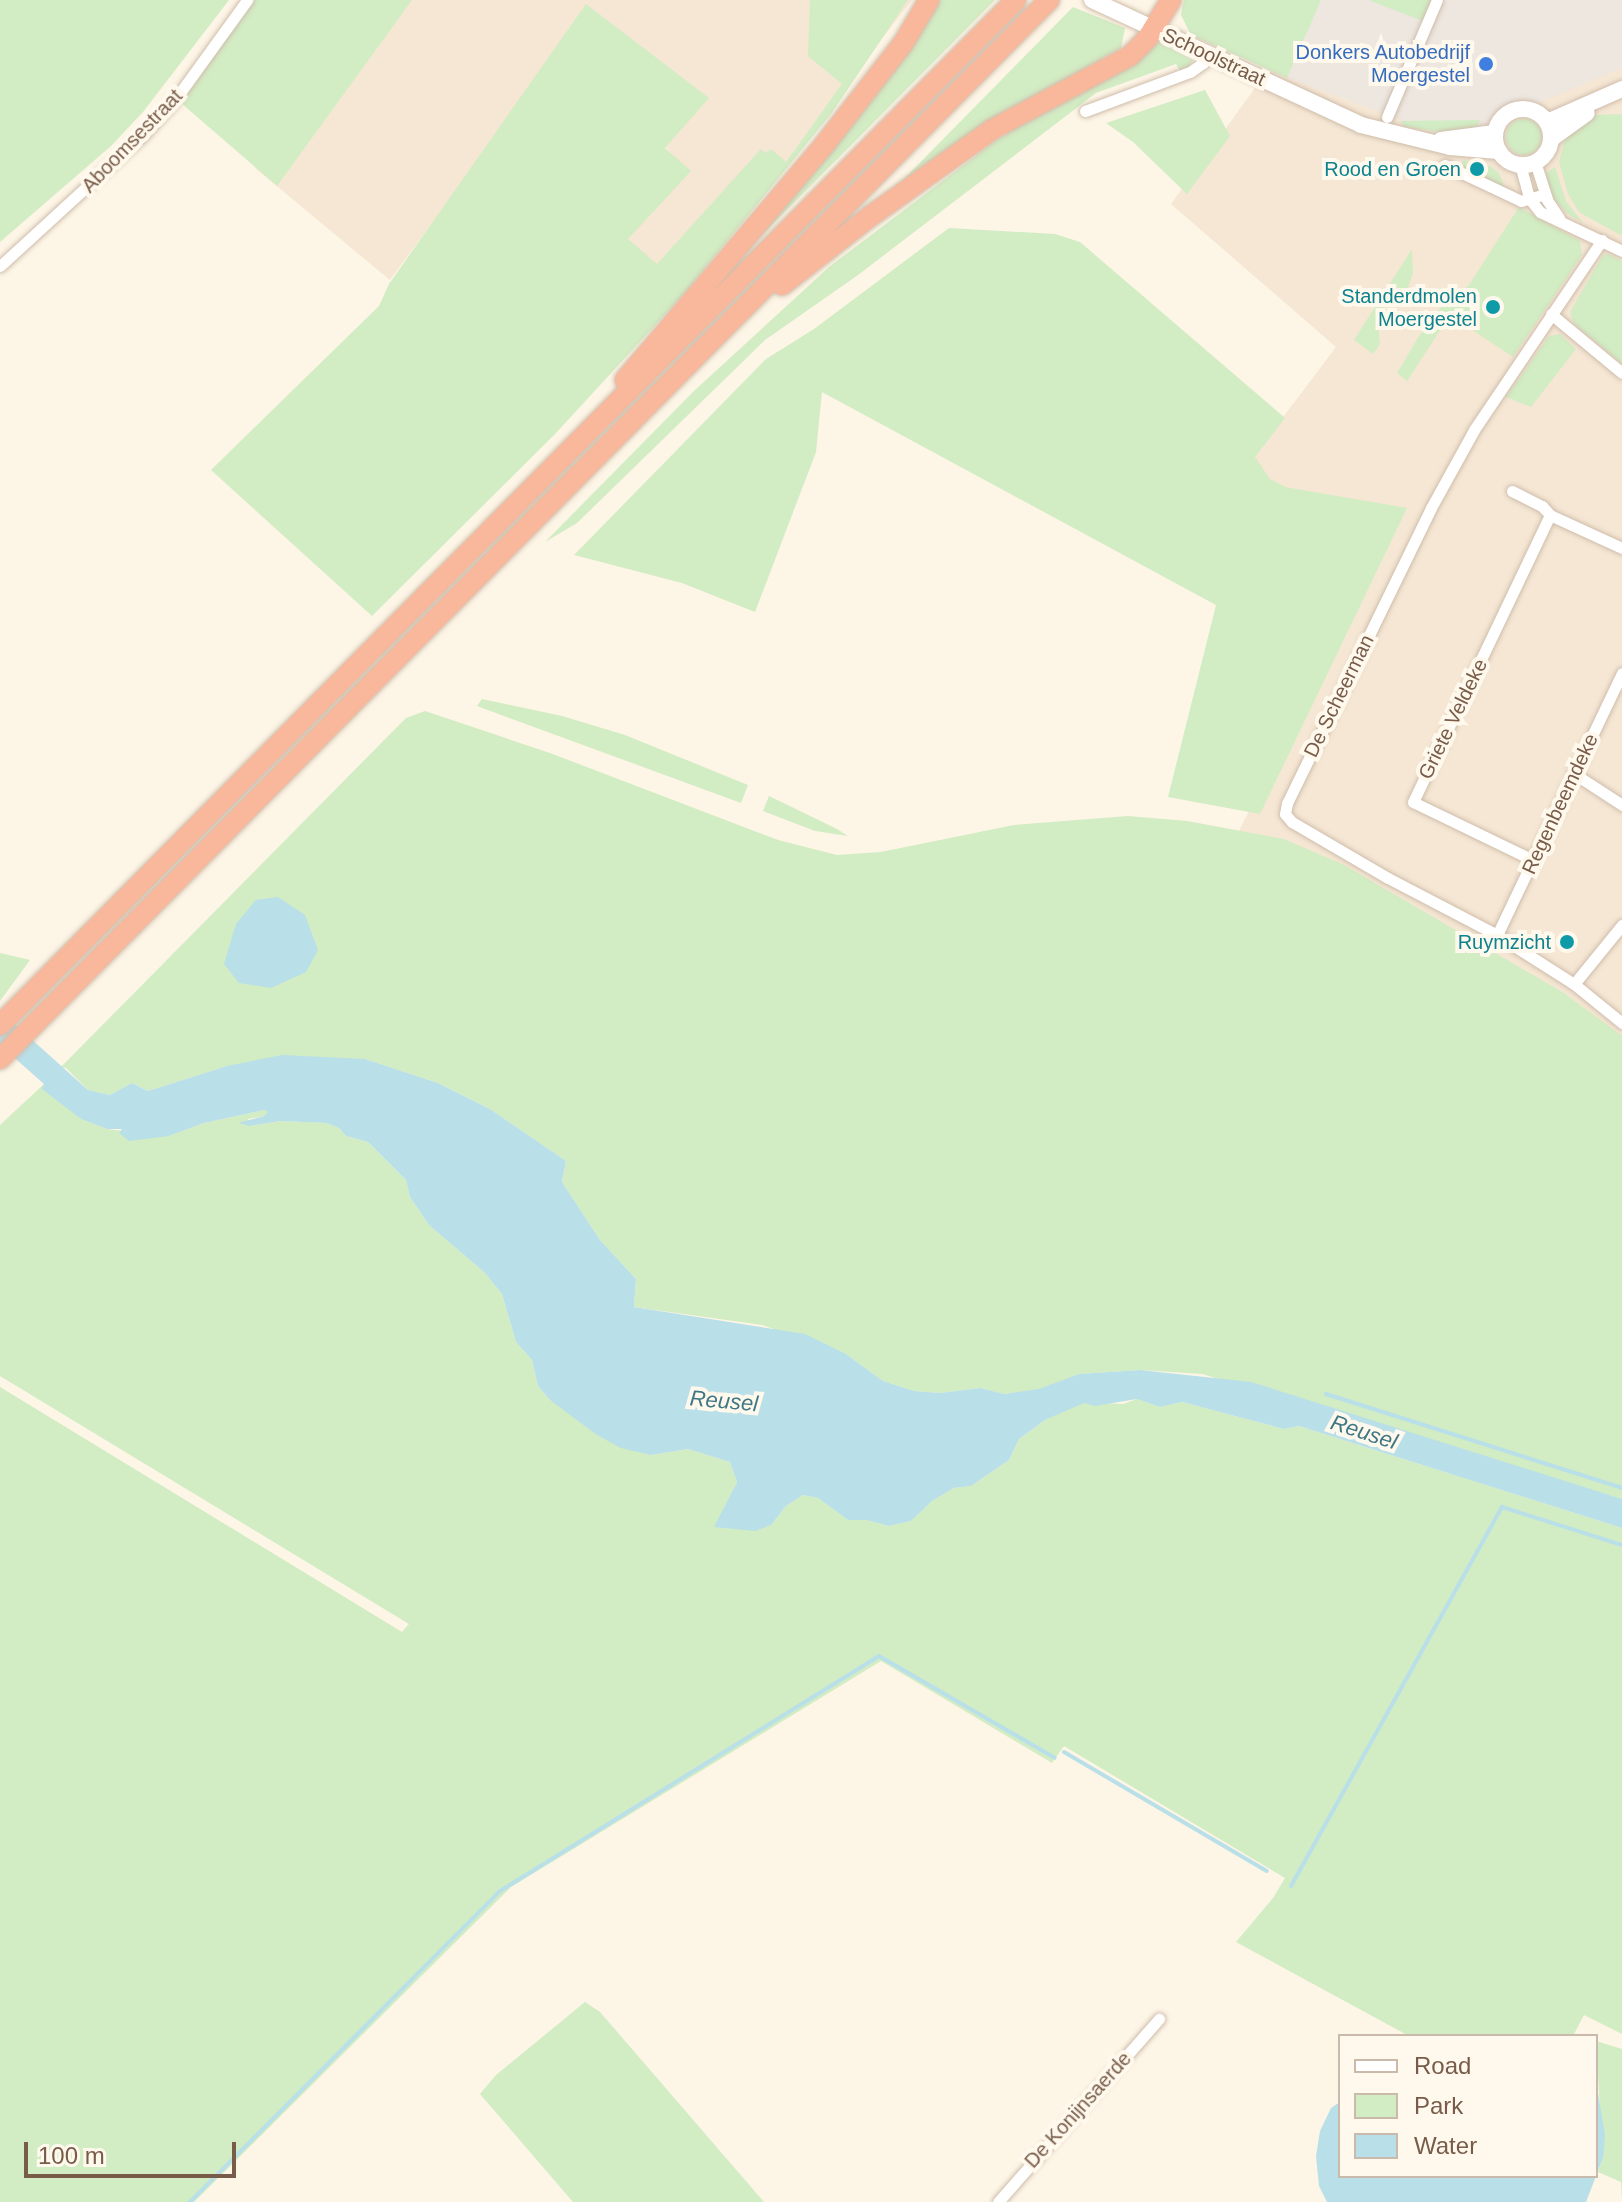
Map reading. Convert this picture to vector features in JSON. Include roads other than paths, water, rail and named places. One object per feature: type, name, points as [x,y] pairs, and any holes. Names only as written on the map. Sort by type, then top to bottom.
[{"type":"highway","points":[[548,474],[825,144],[904,42],[929,0]]},
{"type":"highway","points":[[5,1020],[1016,0]]},
{"type":"highway","points":[[2,1058],[1049,0]]},
{"type":"highway","points":[[719,334],[872,215],[993,129],[1116,65],[1140,47],[1171,0]]},
{"type":"main road","name":"Schoolstraat","points":[[1097,2],[1348,120],[1450,147],[1499,151]]},
{"type":"main road","points":[[1549,130],[1622,89]]},
{"type":"main road","points":[[1518,109],[1537,112],[1549,130],[1546,153],[1527,163],[1499,151],[1495,133],[1505,115],[1518,109]]},
{"type":"main road","name":"Schoolstraat","points":[[1428,141],[1495,133]]},
{"type":"street","name":"Aboomsestraat","points":[[0,266],[109,169],[164,113],[247,0]]},
{"type":"street","points":[[1387,117],[1437,0]]},
{"type":"street","points":[[1085,111],[1190,72],[1203,63],[1208,54]]},
{"type":"street","points":[[1527,163],[1559,218]]},
{"type":"street","points":[[1527,163],[1529,198],[1540,212],[1559,218],[1622,251]]},
{"type":"street","points":[[1445,165],[1521,201],[1545,194]]},
{"type":"street","name":"De Scheerman","points":[[1602,240],[1494,396],[1438,495],[1287,803],[1285,814],[1292,822],[1388,878],[1497,935],[1574,984],[1622,1023]]},
{"type":"street","points":[[1551,314],[1622,373]]},
{"type":"street","points":[[1512,491],[1542,506],[1550,515],[1622,548]]},
{"type":"street","name":"Griete Veldeke","points":[[1533,860],[1413,802],[1550,515]]},
{"type":"street","name":"Regenbeemdeke","points":[[1497,935],[1622,673]]},
{"type":"street","points":[[1573,773],[1622,805]]},
{"type":"street","points":[[1574,984],[1622,925]]},
{"type":"street","name":"De Konijnsaerde","points":[[998,2202],[1159,2019]]},
{"type":"water","points":[[278,897],[305,915],[318,950],[306,972],[271,988],[239,983],[224,964],[236,924],[256,900]]},
{"type":"water","name":"Reusel","points":[[0,1011],[88,1090],[110,1095],[132,1083],[148,1091],[227,1066],[282,1055],[365,1059],[438,1083],[490,1109],[566,1161],[562,1182],[600,1240],[636,1279],[634,1307],[805,1334],[846,1354],[883,1381],[914,1391],[940,1393],[980,1388],[1004,1394],[1039,1389],[1079,1374],[1140,1370],[1251,1382],[1622,1499],[1622,1528],[1299,1426],[1284,1429],[1182,1402],[1160,1407],[1137,1399],[1095,1406],[1084,1403],[1045,1420],[1019,1439],[1009,1460],[971,1486],[954,1488],[932,1501],[911,1521],[889,1526],[866,1520],[848,1520],[818,1498],[803,1495],[786,1506],[771,1525],[755,1531],[714,1527],[737,1482],[730,1462],[688,1449],[651,1455],[621,1448],[597,1435],[550,1400],[538,1386],[532,1360],[516,1342],[502,1294],[484,1272],[429,1225],[410,1197],[406,1180],[368,1142],[346,1136],[339,1128],[327,1123],[281,1121],[250,1126],[238,1123],[264,1116],[268,1112],[264,1110],[204,1123],[169,1136],[129,1141],[119,1133],[122,1129],[107,1129],[81,1119],[42,1089],[44,1084],[0,1045]]},
{"type":"water","points":[[1598,2093],[1605,2135],[1603,2158],[1598,2171]]},
{"type":"water","points":[[1338,2103],[1338,2178],[1595,2178],[1586,2202],[1327,2202],[1319,2186],[1316,2156],[1320,2131],[1331,2108]]},
{"type":"waterway","points":[[1326,1394],[1622,1488]]},
{"type":"waterway","points":[[1291,1886],[1502,1507],[1622,1545]]},
{"type":"waterway","points":[[190,2202],[500,1891],[879,1656],[1055,1758]]},
{"type":"waterway","points":[[1064,1752],[1267,1871]]},
{"type":"place","name":"Donkers Autobedrijf Moergestel","points":[[1486,64]]},
{"type":"place","name":"Rood en Groen","points":[[1477,169]]},
{"type":"place","name":"Standerdmolen Moergestel","points":[[1493,307]]},
{"type":"place","name":"Ruymzicht","points":[[1567,942]]}]
